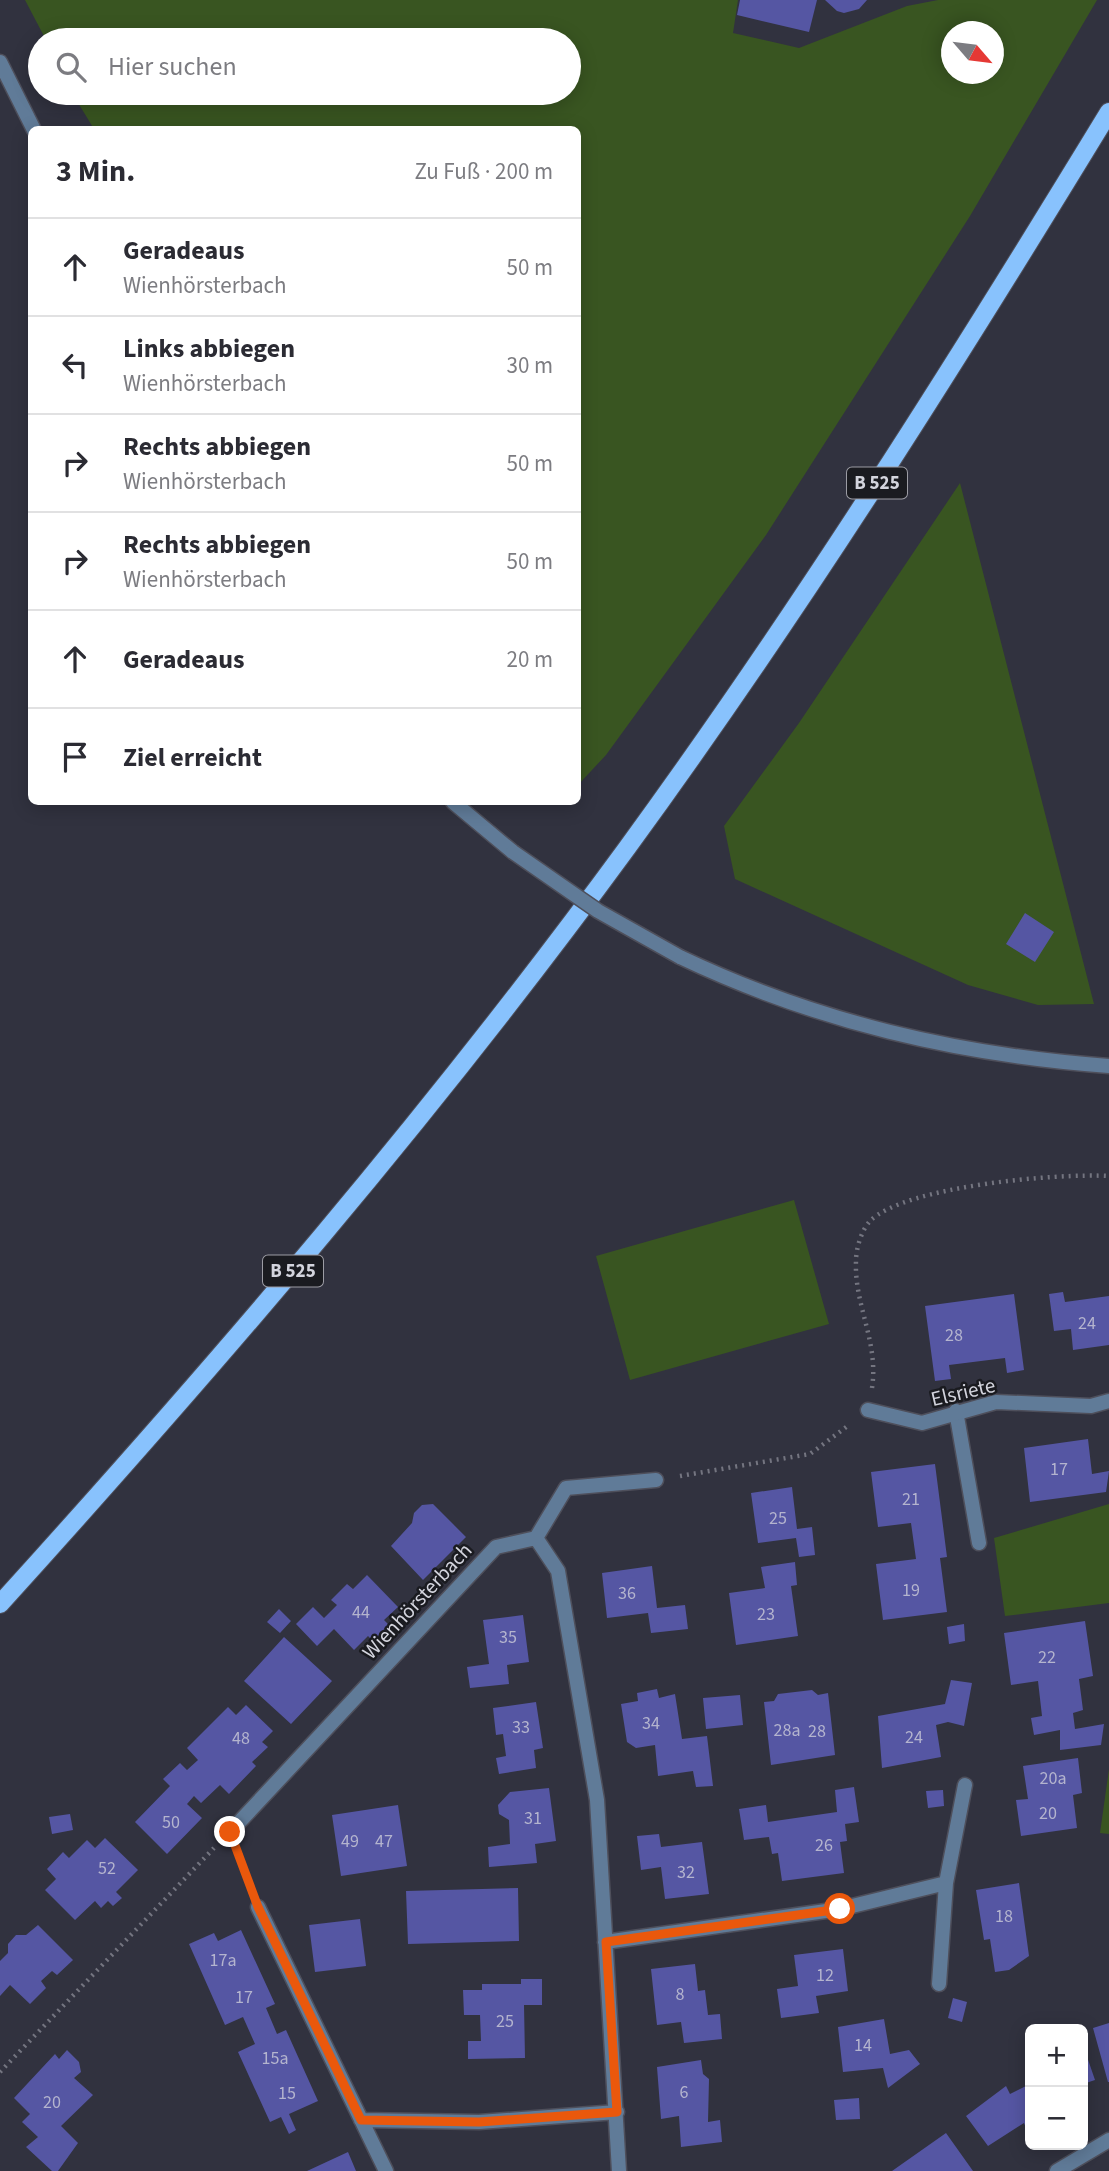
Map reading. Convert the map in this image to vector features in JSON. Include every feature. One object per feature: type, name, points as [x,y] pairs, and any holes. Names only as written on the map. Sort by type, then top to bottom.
[{"type":"main road","name":"B 525","points":[[0,1604],[156,1432],[326,1233],[570,924],[783,626],[940,386],[1109,112]]},
{"type":"street","points":[[0,62],[32,126]]},
{"type":"street","points":[[457,805],[513,852],[598,911],[680,957],[781,1000],[931,1043],[1055,1062],[1109,1066]]},
{"type":"street","name":"Elsriete","points":[[868,1410],[922,1423],[956,1411],[996,1402],[1080,1406],[1109,1401]]},
{"type":"street","points":[[956,1411],[979,1543]]},
{"type":"street","points":[[619,2171],[597,1800],[558,1571],[536,1538],[566,1488],[656,1480]]},
{"type":"street","name":"Wienhörsterbach","points":[[230,1832],[496,1547],[536,1538]]},
{"type":"street","points":[[939,1984],[946,1883],[965,1785]]},
{"type":"street","points":[[606,1942],[840,1909],[946,1883]]},
{"type":"street","points":[[258,1907],[386,2171]]},
{"type":"street","points":[[361,2120],[479,2122],[617,2112]]},
{"type":"street","points":[[1057,2171],[1109,2140]]},
{"type":"path","points":[[656,1480],[810,1454],[868,1410],[876,1364],[856,1260],[860,1239],[869,1222],[897,1203],[931,1194],[1083,1175],[1109,1176]]},
{"type":"path","points":[[0,2073],[230,1832],[258,1907]]},
{"type":"green space","points":[[25,0],[738,0],[733,33],[799,48],[907,6],[938,0],[1097,0],[970,216],[766,535],[606,755],[581,782],[581,126],[92,126],[79,105],[581,105],[581,28],[40,28]]},
{"type":"green space","points":[[960,483],[1094,1004],[1038,1005],[968,985],[735,879],[724,826],[799,723]]},
{"type":"green space","points":[[794,1200],[829,1324],[630,1380],[596,1256]]},
{"type":"green space","points":[[1109,1504],[1109,1603],[1005,1616],[994,1538]]},
{"type":"green space","points":[[1109,1769],[1109,1834],[1100,1833]]},
{"type":"building","points":[[740,0],[817,0],[809,32],[737,15]]},
{"type":"building","points":[[825,0],[867,0],[859,9],[844,13],[837,11]]},
{"type":"building","points":[[1025,913],[1054,932],[1035,962],[1006,944]]},
{"type":"building","points":[[1063,1292],[1065,1302],[1109,1296],[1109,1345],[1073,1350],[1071,1329],[1054,1331],[1049,1294]]},
{"type":"building","points":[[1014,1294],[1024,1370],[1007,1373],[1005,1358],[949,1365],[951,1379],[935,1381],[925,1306]]},
{"type":"building","points":[[1088,1439],[1092,1474],[1109,1471],[1106,1492],[1030,1502],[1024,1448]]},
{"type":"building","points":[[935,1464],[947,1557],[940,1558],[947,1612],[883,1620],[876,1564],[916,1559],[911,1523],[878,1527],[871,1472]]},
{"type":"building","points":[[792,1487],[797,1529],[812,1527],[815,1555],[799,1557],[796,1538],[758,1543],[751,1493]]},
{"type":"building","points":[[433,1504],[466,1537],[423,1580],[391,1546],[412,1523],[414,1513],[422,1505]]},
{"type":"building","points":[[795,1562],[797,1585],[791,1586],[798,1636],[736,1645],[729,1593],[765,1588],[761,1567]]},
{"type":"building","points":[[652,1566],[657,1608],[685,1605],[688,1629],[651,1633],[648,1613],[607,1618],[602,1573]]},
{"type":"building","points":[[367,1575],[398,1607],[384,1620],[389,1625],[373,1641],[368,1636],[354,1650],[334,1629],[317,1646],[296,1624],[313,1607],[324,1618],[337,1605],[331,1600],[347,1584],[353,1589]]},
{"type":"building","points":[[279,1609],[291,1621],[280,1633],[267,1622]]},
{"type":"building","points":[[523,1615],[529,1662],[507,1665],[509,1684],[470,1688],[467,1667],[489,1664],[483,1620]]},
{"type":"building","points":[[1085,1621],[1093,1676],[1079,1679],[1083,1710],[1073,1713],[1075,1729],[1104,1724],[1101,1745],[1060,1750],[1060,1730],[1034,1735],[1031,1718],[1042,1716],[1038,1681],[1011,1685],[1004,1633]]},
{"type":"building","points":[[964,1624],[965,1641],[949,1644],[947,1627]]},
{"type":"building","points":[[284,1637],[332,1681],[291,1724],[244,1681]]},
{"type":"building","points":[[951,1680],[972,1683],[964,1726],[948,1722],[936,1725],[941,1757],[882,1768],[878,1716],[945,1704]]},
{"type":"building","points":[[657,1689],[659,1698],[675,1694],[682,1739],[707,1736],[713,1786],[696,1787],[693,1771],[658,1776],[655,1745],[636,1748],[627,1742],[621,1704],[638,1701],[637,1693]]},
{"type":"building","points":[[812,1690],[818,1695],[828,1693],[835,1755],[771,1765],[764,1702],[774,1701],[778,1694]]},
{"type":"building","points":[[740,1695],[743,1725],[706,1729],[703,1698]]},
{"type":"building","points":[[536,1702],[543,1748],[534,1750],[536,1768],[499,1774],[496,1758],[506,1756],[503,1734],[496,1735],[493,1708]]},
{"type":"building","points":[[246,1705],[273,1731],[262,1742],[268,1747],[252,1762],[256,1766],[229,1794],[220,1785],[201,1803],[194,1796],[187,1804],[202,1818],[167,1854],[135,1822],[170,1786],[163,1779],[180,1763],[187,1770],[198,1760],[187,1748],[228,1707],[236,1715]]},
{"type":"building","points":[[1078,1758],[1082,1793],[1073,1795],[1077,1828],[1021,1836],[1016,1800],[1028,1799],[1023,1766]]},
{"type":"building","points":[[854,1787],[859,1822],[845,1824],[847,1841],[840,1842],[844,1873],[782,1881],[778,1853],[772,1854],[769,1837],[744,1840],[739,1809],[766,1805],[768,1822],[837,1812],[835,1790]]},
{"type":"building","points":[[549,1788],[556,1841],[535,1844],[537,1863],[489,1867],[488,1847],[510,1844],[509,1820],[499,1814],[498,1805],[510,1792]]},
{"type":"building","points":[[943,1790],[944,1806],[928,1808],[926,1791]]},
{"type":"building","points":[[398,1805],[407,1866],[341,1876],[332,1815]]},
{"type":"building","points":[[70,1814],[73,1830],[52,1834],[49,1817]]},
{"type":"building","points":[[659,1834],[661,1847],[702,1842],[709,1894],[665,1899],[661,1867],[641,1870],[637,1836]]},
{"type":"building","points":[[105,1838],[138,1870],[116,1892],[122,1898],[113,1906],[108,1901],[101,1908],[95,1901],[75,1920],[45,1890],[56,1879],[47,1869],[63,1852],[69,1858],[87,1840],[95,1848]]},
{"type":"building","points":[[1019,1883],[1029,1956],[1009,1970],[995,1972],[990,1939],[984,1940],[976,1890]]},
{"type":"building","points":[[518,1888],[519,1941],[408,1944],[406,1891]]},
{"type":"building","points":[[360,1919],[366,1966],[315,1972],[309,1925]]},
{"type":"building","points":[[38,1925],[73,1960],[57,1975],[52,1971],[41,1981],[46,1988],[30,2004],[10,1985],[0,1996],[0,1961],[8,1953],[8,1944],[16,1935],[26,1935]]},
{"type":"building","points":[[241,1930],[275,2004],[266,2008],[277,2034],[286,2030],[318,2101],[289,2114],[296,2130],[289,2134],[281,2117],[270,2122],[238,2052],[255,2044],[243,2017],[225,2025],[189,1944],[214,1933],[218,1941]]},
{"type":"building","points":[[843,1949],[848,1991],[816,1996],[819,2013],[781,2018],[777,1989],[798,1986],[794,1955]]},
{"type":"building","points":[[695,1964],[698,1991],[705,1990],[708,2015],[720,2014],[722,2039],[684,2043],[681,2022],[657,2025],[651,1969]]},
{"type":"building","points":[[521,1979],[542,1979],[542,2005],[524,2005],[525,2058],[468,2059],[468,2041],[481,2041],[480,2015],[464,2015],[463,1990],[482,1990],[482,1984],[521,1984]]},
{"type":"building","points":[[953,1998],[967,2002],[962,2022],[948,2018]]},
{"type":"building","points":[[884,2019],[890,2054],[909,2050],[920,2064],[888,2088],[883,2068],[843,2072],[838,2027]]},
{"type":"building","points":[[1109,2023],[1109,2082],[1108,2082],[1093,2028]]},
{"type":"building","points":[[67,2050],[79,2062],[81,2072],[74,2078],[93,2095],[61,2126],[78,2143],[58,2171],[52,2171],[26,2147],[38,2137],[22,2122],[30,2114],[14,2098],[55,2054],[59,2059]]},
{"type":"building","points":[[701,2060],[703,2074],[709,2079],[708,2122],[720,2120],[722,2142],[681,2147],[679,2116],[661,2119],[657,2067]]},
{"type":"building","points":[[1088,2060],[1095,2080],[1088,2082]]},
{"type":"building","points":[[1006,2086],[1010,2094],[1025,2086],[1025,2126],[1024,2123],[988,2146],[966,2116]]},
{"type":"building","points":[[859,2098],[860,2119],[836,2120],[834,2100]]},
{"type":"building","points":[[946,2133],[973,2171],[892,2171]]},
{"type":"building","points":[[348,2152],[356,2171],[307,2171]]},
{"type":"route","points":[[230,1832],[258,1907],[361,2120],[479,2122],[617,2112],[606,1942],[840,1909]]}]
